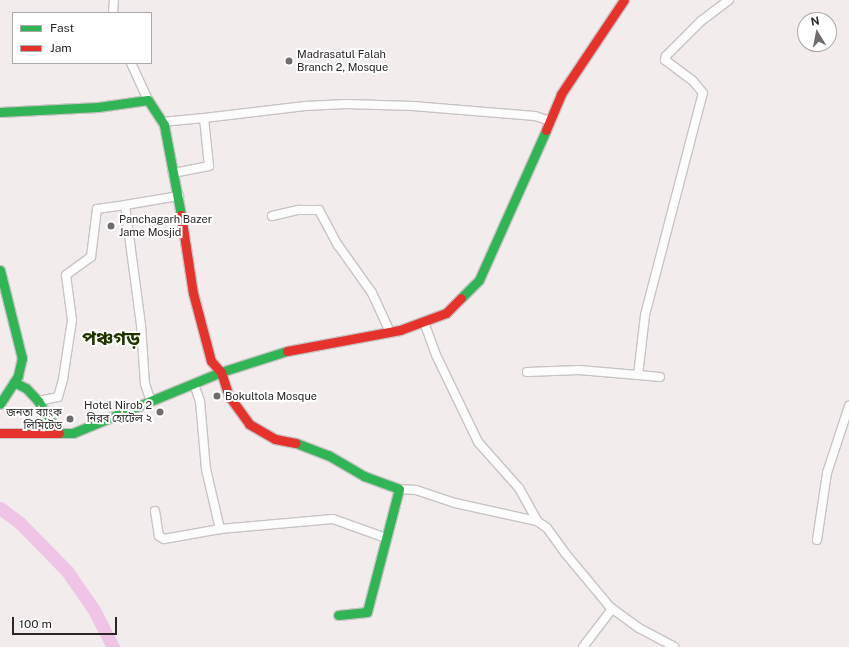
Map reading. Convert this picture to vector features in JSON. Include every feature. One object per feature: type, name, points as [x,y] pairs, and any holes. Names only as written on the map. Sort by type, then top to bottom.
[{"type":"main road","points":[[0,433],[73,433],[221,372],[276,353],[390,332],[424,322],[446,313],[479,280],[502,234],[562,94],[622,0]]},
{"type":"main road","points":[[0,112],[98,108],[148,100],[162,122],[178,196],[193,293],[211,361],[221,372],[229,396],[249,424],[259,431],[275,439],[302,444],[328,455],[364,476],[399,489],[367,612],[338,615]]},
{"type":"main road","points":[[0,270],[22,351],[21,371],[1,403]]},
{"type":"main road","points":[[14,382],[26,388],[38,401],[59,433]]},
{"type":"street","points":[[113,12],[114,0]]},
{"type":"street","points":[[638,375],[648,299],[703,93],[693,81],[665,60],[666,56],[701,21],[729,0]]},
{"type":"street","points":[[131,64],[148,100]]},
{"type":"street","points":[[162,122],[305,106],[346,104],[413,106],[535,116],[550,121]]},
{"type":"street","points":[[173,173],[209,166],[204,118]]},
{"type":"street","points":[[38,401],[58,397],[63,380],[72,320],[66,276],[91,256],[97,209],[178,196]]},
{"type":"street","points":[[125,205],[141,325],[146,384],[151,402]]},
{"type":"street","points":[[272,216],[299,210],[319,210],[338,245],[372,293],[390,332]]},
{"type":"street","points":[[424,322],[436,355],[478,442],[519,488],[537,521]]},
{"type":"street","points":[[527,372],[579,370],[660,377]]},
{"type":"street","points":[[194,384],[200,401],[206,469],[220,529]]},
{"type":"street","points":[[817,540],[827,473],[849,406]]},
{"type":"street","points":[[399,489],[416,490],[455,503],[537,521],[547,528],[565,553],[612,609],[639,628],[674,647]]},
{"type":"street","points":[[155,511],[159,536],[164,539],[220,529],[333,520],[386,538]]},
{"type":"street","points":[[583,647],[612,609]]},
{"type":"waterway","points":[[0,508],[20,523],[67,571],[94,610],[113,647]]},
{"type":"traffic: fast","points":[[0,112],[98,107],[148,100],[164,125],[181,215]]},
{"type":"traffic: fast","points":[[461,298],[479,280],[546,130]]},
{"type":"traffic: fast","points":[[0,270],[22,358],[18,376],[0,404]]},
{"type":"traffic: fast","points":[[14,382],[26,388],[38,401],[59,433],[73,433],[221,372],[287,351]]},
{"type":"traffic: fast","points":[[296,443],[328,455],[364,476],[399,489],[367,612],[338,615]]},
{"type":"traffic: jam","points":[[546,130],[561,94],[624,0]]},
{"type":"traffic: jam","points":[[181,215],[193,293],[211,361],[221,372],[229,396],[249,424],[275,439],[296,443]]},
{"type":"traffic: jam","points":[[287,351],[400,330],[446,313],[461,298]]},
{"type":"traffic: jam","points":[[0,433],[59,433]]},
{"type":"place","name":"Madrasatul Falah Branch 2, Mosque","points":[[289,61]]},
{"type":"place","name":"Panchagarh Bazer Jame Mosjid","points":[[111,226]]},
{"type":"place","name":"Bokultola Mosque","points":[[217,396]]},
{"type":"place","name":"Hotel Nirob 2 নিরব হোটেল ২","points":[[160,412]]},
{"type":"place","name":"জনতা ব্যাংক লিমিটেড","points":[[70,419]]},
{"type":"district","name":"পঞ্চগড়","points":[[111,339]]}]
